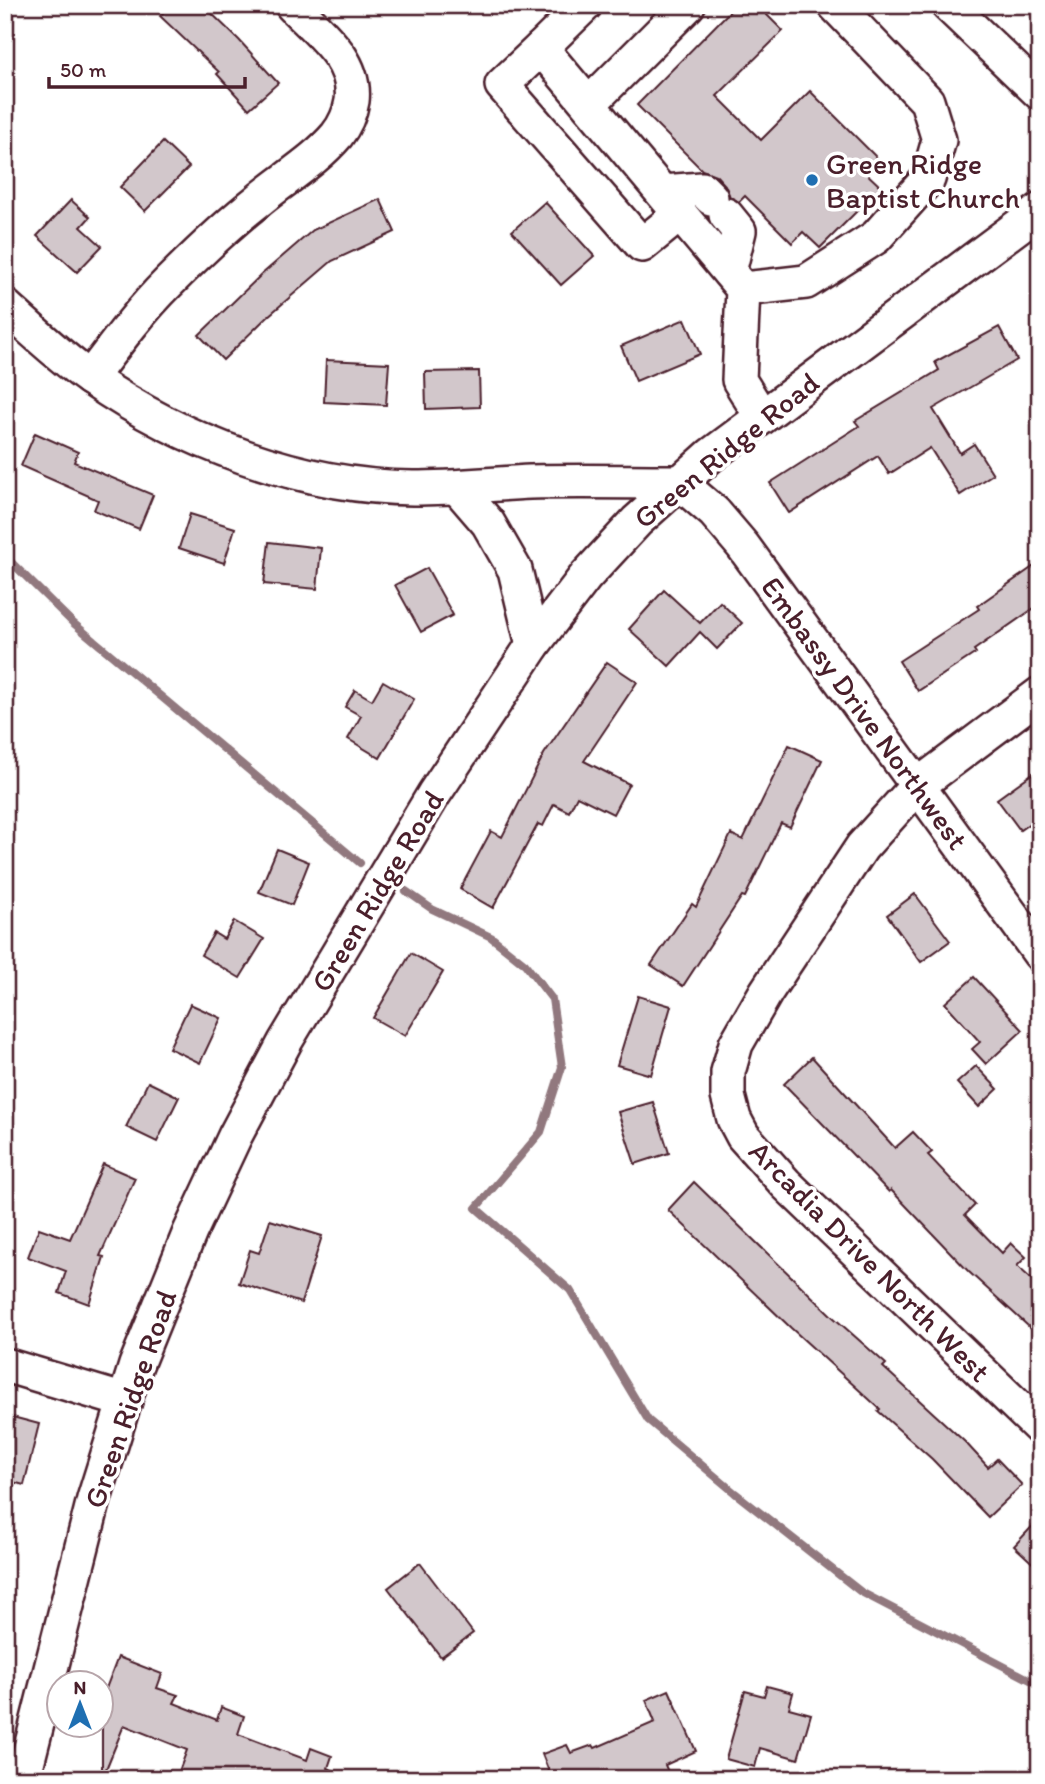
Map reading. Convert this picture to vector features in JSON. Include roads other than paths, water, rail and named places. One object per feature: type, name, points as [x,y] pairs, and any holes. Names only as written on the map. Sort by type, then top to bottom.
[{"type":"street","points":[[90,378],[123,334],[167,284],[255,203],[327,145],[338,134],[346,120],[352,101],[350,77],[343,59],[292,5]]},
{"type":"street","points":[[584,5],[502,85],[642,245],[671,203],[702,189],[739,231],[736,281],[739,380],[762,417]]},
{"type":"street","points":[[589,104],[688,5]]},
{"type":"street","points":[[541,48],[736,281],[806,282],[876,237],[928,179],[939,140],[926,101],[835,5]]},
{"type":"street","points":[[948,5],[1040,93]]},
{"type":"street","name":"Green Ridge Road","points":[[23,1779],[94,1499],[136,1366],[190,1232],[235,1136],[285,1042],[434,794],[533,645],[586,576],[637,521],[679,482],[762,417],[1040,210]]},
{"type":"street","points":[[5,306],[90,378],[147,413],[198,440],[263,463],[324,478],[387,486],[679,482]]},
{"type":"street","name":"Embassy Drive Northwest","points":[[679,482],[714,512],[743,546],[1040,954]]},
{"type":"street","points":[[457,487],[488,523],[514,570],[533,645]]},
{"type":"street","name":"Arcadia Drive North West","points":[[1040,694],[918,786],[862,847],[765,992],[736,1044],[728,1072],[728,1096],[734,1119],[743,1136],[786,1184],[1040,1428]]},
{"type":"street","points":[[5,1365],[125,1401]]},
{"type":"street","points":[[5,1776],[15,1779]]},
{"type":"waterway","points":[[5,556],[72,622],[360,863]]},
{"type":"waterway","points":[[406,891],[432,909],[491,937],[525,964],[552,999],[562,1067],[541,1132],[476,1208],[570,1290],[648,1420],[735,1493],[861,1592],[1040,1685]]},
{"type":"place","name":"Green Ridge Baptist Church","points":[[812,180]]}]
